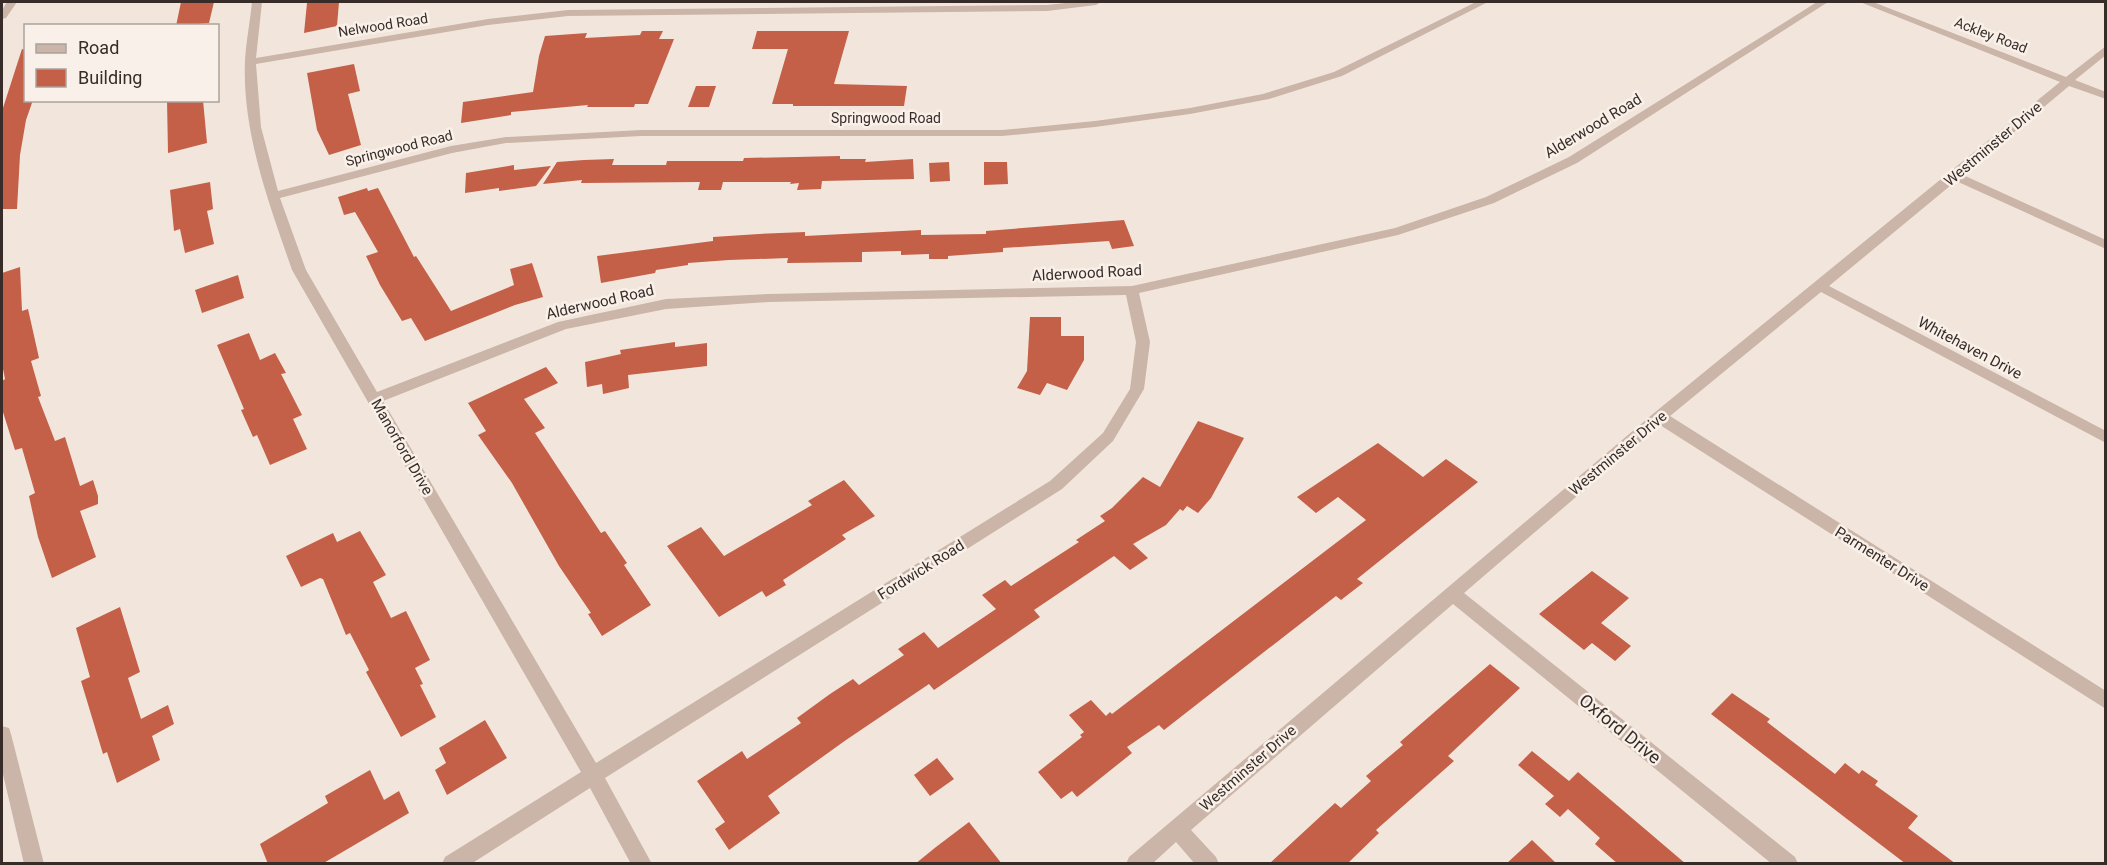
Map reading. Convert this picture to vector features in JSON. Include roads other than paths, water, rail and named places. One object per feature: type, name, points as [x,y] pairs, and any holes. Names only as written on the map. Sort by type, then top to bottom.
[{"type":"street","points":[[2,16],[12,2]]},
{"type":"street","name":"Manorford Drive","points":[[257,2],[250,62],[255,127],[273,196],[299,270],[593,775],[642,864]]},
{"type":"street","name":"Nelwood Road","points":[[250,62],[488,22],[568,13],[1047,8],[1096,2]]},
{"type":"street","name":"Springwood Road","points":[[273,196],[451,150],[506,140],[641,133],[1002,133],[1095,124],[1190,111],[1265,97],[1338,75],[1483,2]]},
{"type":"street","name":"Alderwood Road","points":[[374,399],[563,324],[666,304],[769,298],[1132,290],[1398,231],[1490,200],[1573,160],[1823,2]]},
{"type":"street","name":"Ackley Road","points":[[1865,2],[2106,96]]},
{"type":"street","name":"Westminster Drive","points":[[1136,864],[1659,417],[1955,176],[2106,49]]},
{"type":"street","points":[[1955,176],[2106,245]]},
{"type":"street","name":"Whitehaven Drive","points":[[1819,286],[2106,438]]},
{"type":"street","name":"Fordwick Road","points":[[452,864],[1056,485],[1108,436],[1137,389],[1143,342],[1132,290]]},
{"type":"street","name":"Parmenter Drive","points":[[1659,417],[2106,701]]},
{"type":"street","name":"Oxford Drive","points":[[1452,594],[1788,864]]},
{"type":"street","points":[[2,734],[34,864]]},
{"type":"street","points":[[1178,829],[1209,864]]}]
